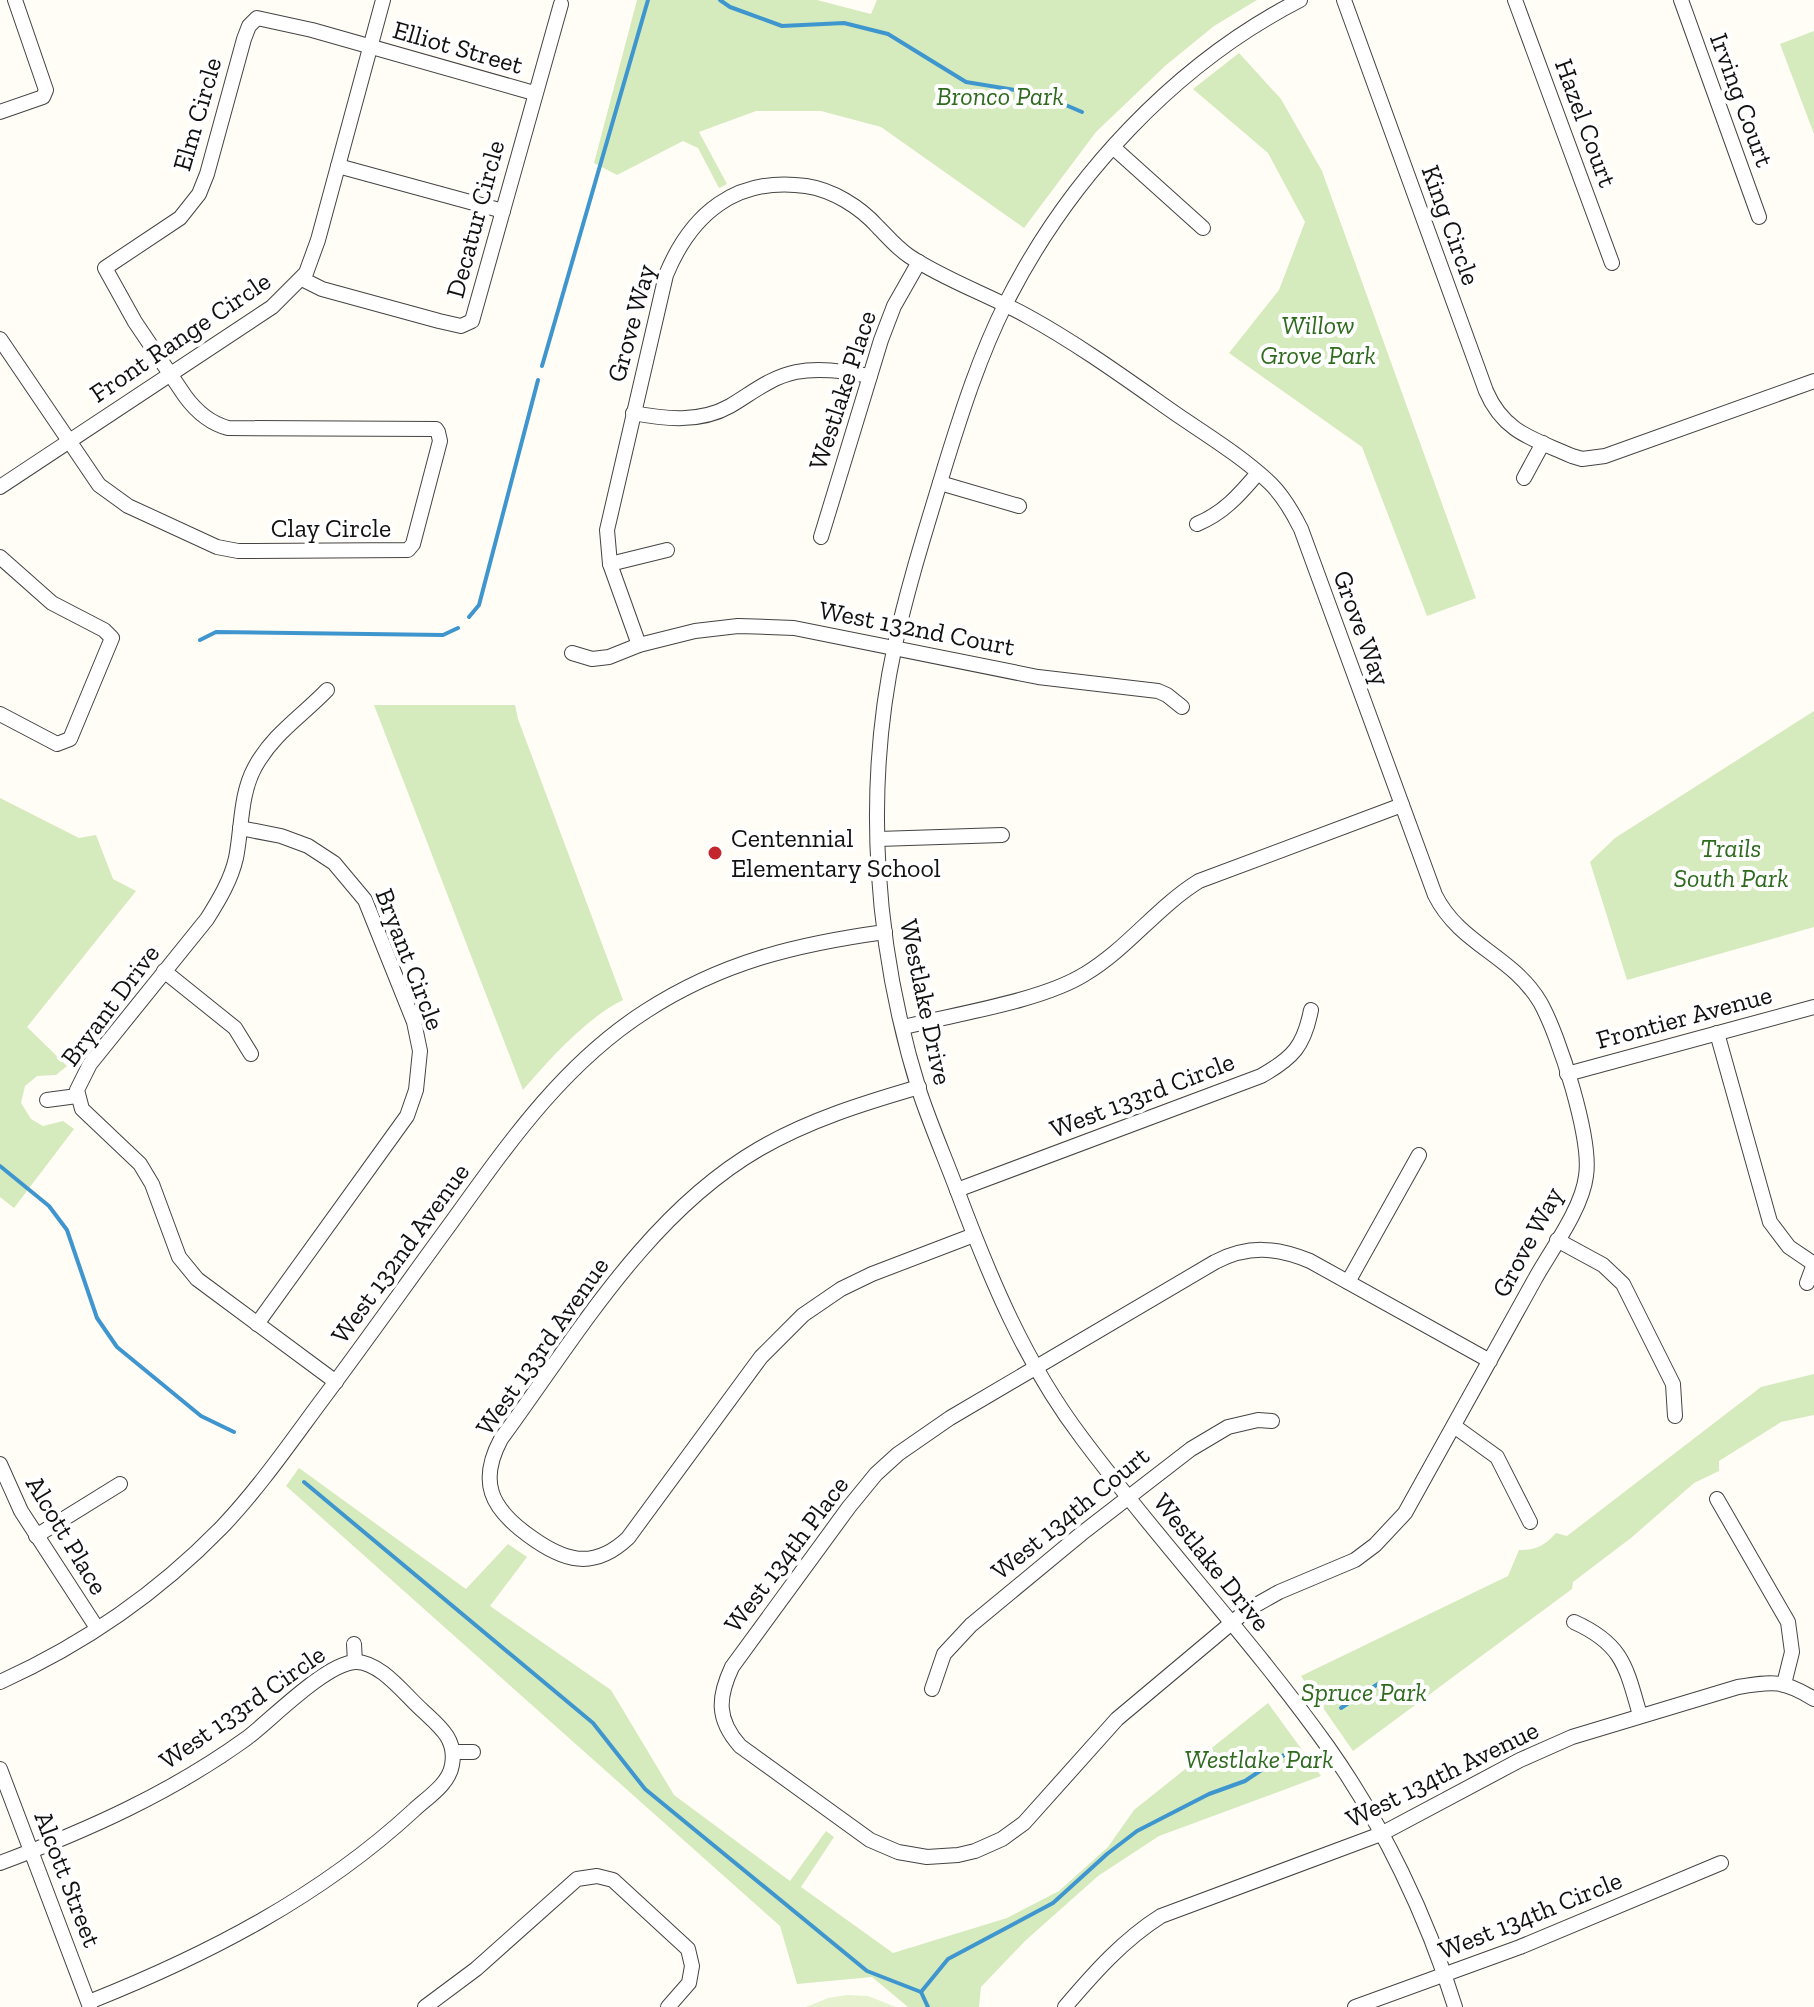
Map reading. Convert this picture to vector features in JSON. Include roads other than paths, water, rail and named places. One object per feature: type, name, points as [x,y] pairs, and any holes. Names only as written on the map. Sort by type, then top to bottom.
[{"type":"street","points":[[0,112],[43,97],[46,90],[15,0]]},
{"type":"street","name":"Front Range Circle","points":[[0,487],[272,307],[302,279],[318,240],[383,0]]},
{"type":"street","name":"Westlake Drive","points":[[1300,0],[1260,22],[1209,58],[1165,96],[1114,148],[1059,215],[1005,305],[968,394],[894,649],[880,757],[878,839],[885,932],[919,1087],[1008,1317],[1036,1368],[1082,1439],[1330,1750],[1381,1834],[1418,1909],[1455,2007]]},
{"type":"street","name":"King Circle","points":[[1344,0],[1493,407],[1504,422],[1514,430],[1582,459],[1605,456],[1814,381]]},
{"type":"street","name":"Hazel Court","points":[[1515,0],[1612,263]]},
{"type":"street","name":"Irving Court","points":[[1681,0],[1759,217]]},
{"type":"street","name":"Decatur Circle","points":[[302,279],[322,289],[439,321],[465,326],[474,317],[561,4]]},
{"type":"street","name":"Elm Circle","points":[[170,375],[105,268],[180,218],[199,194],[249,26],[253,20],[265,19],[370,47]]},
{"type":"street","name":"Elliot Street","points":[[370,47],[534,93]]},
{"type":"street","points":[[1114,148],[1203,228]]},
{"type":"street","points":[[338,166],[503,211]]},
{"type":"street","name":"Grove Way","points":[[639,645],[610,564],[607,530],[633,413],[666,275],[677,249],[691,227],[723,201],[745,192],[780,185],[807,186],[829,192],[863,212],[892,243],[919,262],[1005,305],[1098,359],[1258,473],[1287,503],[1301,529],[1438,901],[1462,933],[1507,964],[1531,990],[1551,1023],[1584,1140],[1587,1176],[1578,1202],[1405,1513],[1375,1545],[1332,1572],[1301,1582],[1261,1601],[1231,1623]]},
{"type":"street","name":"Westlake Place","points":[[821,537],[894,306],[919,262]]},
{"type":"street","points":[[0,339],[68,442]]},
{"type":"street","points":[[633,413],[680,419],[717,412],[759,386],[797,372],[828,370],[870,376]]},
{"type":"street","name":"Clay Circle","points":[[68,442],[99,485],[116,499],[217,547],[238,551],[403,552],[410,548],[440,441],[436,429],[228,428],[214,423],[193,408],[170,375]]},
{"type":"street","points":[[1524,478],[1543,443]]},
{"type":"street","points":[[1197,524],[1231,505],[1258,473]]},
{"type":"street","points":[[940,483],[1019,506]]},
{"type":"street","points":[[610,564],[667,550]]},
{"type":"street","points":[[0,557],[52,603],[104,630],[112,638],[70,739],[57,744],[0,714]]},
{"type":"street","name":"West 132nd Court","points":[[639,645],[695,631],[738,626],[794,628],[1038,677],[1158,691],[1182,707]]},
{"type":"street","points":[[572,653],[592,659],[609,657],[639,645]]},
{"type":"street","name":"Bryant Drive","points":[[327,690],[278,734],[255,767],[246,792],[236,860],[221,896],[207,919],[83,1074],[77,1096],[82,1109],[140,1164],[152,1184],[179,1257],[197,1279],[336,1382]]},
{"type":"street","points":[[904,1027],[1018,999],[1072,982],[1114,953],[1175,898],[1199,881],[1402,805]]},
{"type":"street","name":"Bryant Circle","points":[[240,828],[281,836],[308,846],[334,863],[354,883],[371,911],[414,1022],[420,1051],[416,1090],[407,1116],[257,1324]]},
{"type":"street","points":[[878,839],[1002,835]]},
{"type":"street","name":"West 132nd Avenue","points":[[0,1682],[41,1663],[97,1628],[166,1579],[222,1527],[270,1471],[522,1126],[573,1068],[604,1041],[671,995],[735,965],[795,947],[885,932]]},
{"type":"street","points":[[164,971],[235,1028],[251,1054]]},
{"type":"street","name":"Frontier Avenue","points":[[1567,1074],[1814,1007]]},
{"type":"street","name":"West 133rd Circle","points":[[957,1190],[1261,1076],[1277,1067],[1302,1043],[1311,1010]]},
{"type":"street","points":[[1717,1033],[1770,1222],[1789,1247],[1814,1264],[1807,1283]]},
{"type":"street","name":"West 133rd Avenue","points":[[919,1087],[843,1111],[779,1138],[728,1169],[666,1221],[624,1271],[501,1439],[490,1462],[489,1474],[495,1503],[508,1520],[553,1552],[574,1559],[603,1556],[628,1538],[761,1357],[803,1315],[841,1289],[872,1274],[974,1235]]},
{"type":"street","points":[[47,1100],[77,1096]]},
{"type":"street","points":[[1348,1282],[1419,1155]]},
{"type":"street","points":[[1557,1240],[1603,1265],[1623,1284],[1673,1384],[1675,1416]]},
{"type":"street","name":"West 134th Place","points":[[1231,1623],[1117,1719],[1024,1823],[1002,1839],[958,1855],[927,1857],[898,1852],[870,1840],[748,1753],[731,1736],[721,1709],[721,1694],[732,1667],[876,1474],[924,1434],[1215,1262],[1246,1250],[1268,1248],[1288,1251],[1490,1361]]},
{"type":"street","name":"West 134th Court","points":[[932,1689],[944,1654],[971,1625],[1164,1468],[1228,1427],[1258,1420],[1272,1421]]},
{"type":"street","points":[[1454,1426],[1497,1457],[1530,1522]]},
{"type":"street","name":"Alcott Place","points":[[0,1464],[21,1511],[97,1628]]},
{"type":"street","points":[[36,1536],[120,1484]]},
{"type":"street","points":[[1717,1499],[1788,1622],[1792,1652],[1784,1684],[1814,1699]]},
{"type":"street","points":[[1574,1622],[1594,1631],[1612,1646],[1627,1670],[1640,1715]]},
{"type":"street","points":[[354,1644],[355,1662]]},
{"type":"street","name":"West 133rd Circle","points":[[0,1863],[108,1820],[197,1772],[247,1738],[323,1676],[344,1664],[355,1662],[371,1666],[386,1677],[438,1724],[447,1735],[453,1752]]},
{"type":"street","name":"West 134th Avenue","points":[[1065,2007],[1128,1939],[1161,1916],[1381,1834],[1541,1750],[1572,1737],[1738,1687],[1784,1684]]},
{"type":"street","points":[[90,2005],[214,1948],[326,1880],[398,1825],[444,1783],[452,1767],[453,1752],[473,1752]]},
{"type":"street","name":"Alcott Street","points":[[0,1769],[90,2005]]},
{"type":"street","name":"West 134th Circle","points":[[1355,2007],[1520,1947],[1721,1863]]},
{"type":"street","points":[[425,2007],[476,1969],[577,1879],[597,1868],[688,1949],[692,1966],[689,1983],[668,2007]]},
{"type":"street","points":[[692,1966],[710,1966]]},
{"type":"waterway","points":[[542,366],[648,0]]},
{"type":"waterway","points":[[720,0],[730,7],[782,26],[844,23],[888,34],[966,82],[1040,94],[1082,112]]},
{"type":"waterway","points":[[469,617],[479,605],[538,380]]},
{"type":"waterway","points":[[200,640],[216,632],[443,635],[458,628]]},
{"type":"waterway","points":[[0,1166],[49,1206],[67,1230],[97,1318],[117,1347],[201,1416],[234,1432]]},
{"type":"waterway","points":[[304,1482],[593,1723],[645,1789],[867,1971],[921,1992],[948,1959],[1053,1903],[1137,1831],[1209,1794],[1245,1781],[1284,1755]]},
{"type":"waterway","points":[[1341,1708],[1381,1682]]},
{"type":"waterway","points":[[921,1992],[928,2007]]},
{"type":"place","name":"Centennial Elementary School","points":[[715,853]]},
{"type":"park label","name":"Bronco Park","points":[[1000,96]]},
{"type":"park label","name":"Willow Grove Park","points":[[1318,340]]},
{"type":"park label","name":"Trails South Park","points":[[1731,863]]},
{"type":"park label","name":"Spruce Park","points":[[1364,1692]]},
{"type":"park label","name":"Westlake Park","points":[[1259,1759]]}]
